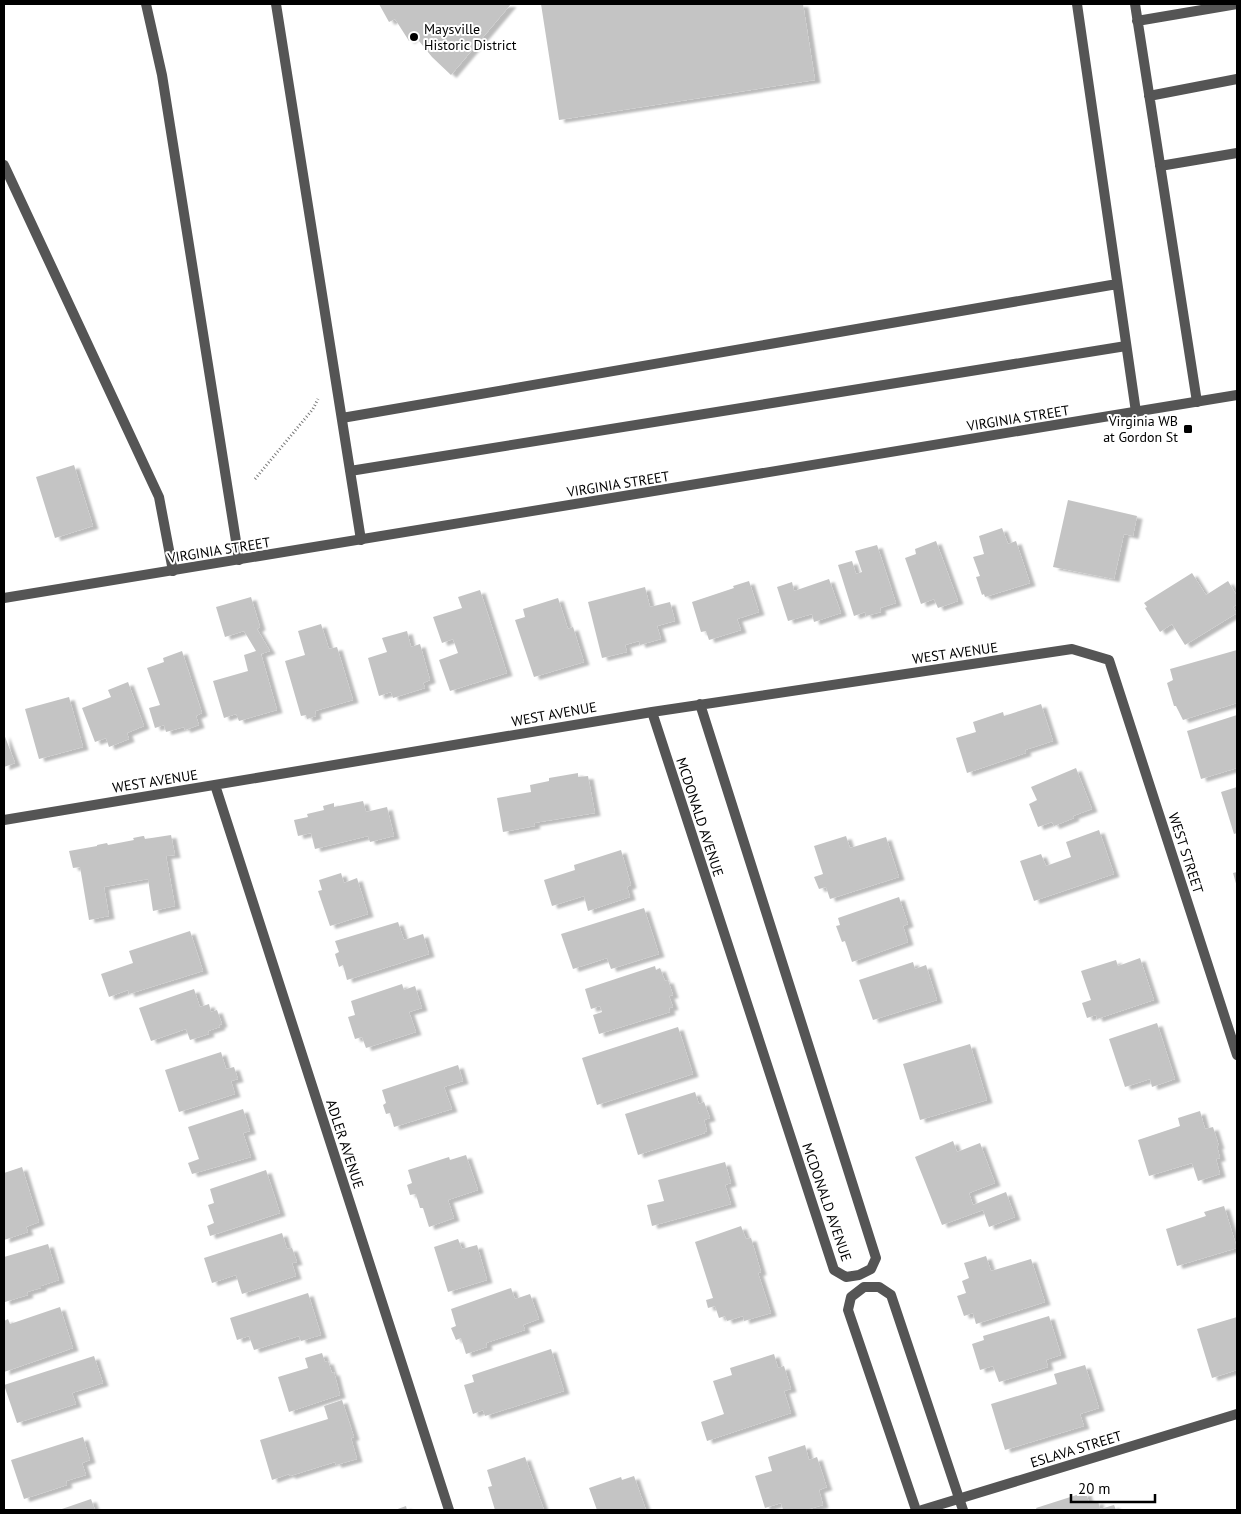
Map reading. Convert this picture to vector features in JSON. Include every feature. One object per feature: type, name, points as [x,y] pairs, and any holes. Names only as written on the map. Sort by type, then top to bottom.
[{"type":"street","points":[[146,4],[163,85],[239,560]]},
{"type":"street","points":[[276,4],[361,540]]},
{"type":"street","points":[[1077,4],[1136,412]]},
{"type":"street","points":[[1135,4],[1197,402]]},
{"type":"street","points":[[1137,20],[1237,4]]},
{"type":"street","points":[[1149,96],[1237,79]]},
{"type":"street","points":[[1160,166],[1237,153]]},
{"type":"street","points":[[4,165],[158,497],[173,571]]},
{"type":"street","points":[[342,418],[1117,284]]},
{"type":"street","points":[[350,471],[1126,346]]},
{"type":"street","name":"VIRGINIA STREET","points":[[4,598],[1237,396]]},
{"type":"street","name":"WEST AVENUE","points":[[4,820],[700,704],[1072,649],[1109,660]]},
{"type":"street","name":"WEST STREET","points":[[1109,660],[1237,1055]]},
{"type":"street","name":"MCDONALD AVENUE","points":[[652,712],[834,1270],[846,1277],[859,1275],[871,1269],[876,1258],[700,704]]},
{"type":"street","name":"ADLER AVENUE","points":[[215,785],[449,1510]]},
{"type":"street","points":[[916,1510],[848,1310],[851,1297],[864,1287],[879,1287],[891,1295],[964,1510]]},
{"type":"street","name":"ESLAVA STREET","points":[[922,1510],[1237,1414]]},
{"type":"path","points":[[256,478],[313,409],[320,395]]},
{"type":"building","points":[[379,4],[511,4],[451,75],[432,57],[415,36],[409,41],[395,19],[389,22]]},
{"type":"building","points":[[541,4],[803,4],[815,80],[559,120]]},
{"type":"building","points":[[74,465],[93,526],[55,538],[36,477]]},
{"type":"building","points":[[1068,500],[1137,516],[1133,536],[1124,534],[1114,579],[1053,567]]},
{"type":"building","points":[[1002,528],[1008,544],[1016,541],[1030,583],[985,597],[984,594],[982,595],[976,577],[980,576],[973,557],[984,554],[979,536]]},
{"type":"building","points":[[936,541],[958,601],[938,608],[934,599],[921,604],[905,558],[916,554],[915,549]]},
{"type":"building","points":[[877,545],[896,603],[880,608],[881,612],[866,616],[865,612],[854,616],[838,565],[852,561],[856,574],[862,572],[855,551]]},
{"type":"building","points":[[1192,573],[1206,595],[1228,581],[1237,596],[1237,604],[1233,607],[1237,613],[1185,645],[1172,624],[1160,632],[1145,608],[1147,607],[1144,603]]},
{"type":"building","points":[[829,579],[841,613],[814,622],[812,614],[788,621],[777,587],[792,582],[794,591]]},
{"type":"building","points":[[749,581],[759,612],[737,619],[741,630],[709,640],[706,631],[701,632],[692,602]]},
{"type":"building","points":[[645,587],[650,607],[670,602],[675,621],[657,626],[661,639],[640,645],[639,641],[625,645],[627,652],[602,658],[588,602]]},
{"type":"building","points":[[480,590],[507,673],[450,691],[439,660],[458,653],[453,639],[442,643],[433,617],[462,608],[458,597]]},
{"type":"building","points":[[251,597],[260,627],[257,629],[270,651],[261,654],[277,710],[239,721],[236,714],[224,718],[213,681],[248,671],[244,655],[256,651],[244,631],[225,637],[216,607]]},
{"type":"building","points":[[558,598],[568,629],[573,627],[584,662],[534,677],[515,620],[525,617],[523,609]]},
{"type":"building","points":[[321,624],[329,649],[337,647],[353,700],[315,711],[316,716],[307,719],[306,715],[301,716],[285,661],[305,655],[298,631]]},
{"type":"building","points":[[407,631],[411,647],[420,644],[430,680],[423,683],[425,688],[393,698],[391,692],[379,696],[368,658],[387,652],[382,638]]},
{"type":"building","points":[[1237,650],[1237,703],[1183,720],[1176,706],[1174,706],[1167,683],[1173,680],[1170,669]]},
{"type":"building","points":[[182,651],[202,713],[196,716],[199,725],[185,730],[184,727],[166,732],[164,725],[155,728],[149,708],[160,705],[147,668],[164,662],[163,658]]},
{"type":"building","points":[[128,682],[144,726],[127,733],[129,739],[109,747],[106,738],[95,742],[82,708],[111,697],[108,690]]},
{"type":"building","points":[[69,697],[83,747],[39,759],[25,709]]},
{"type":"building","points":[[1041,704],[1053,741],[1025,750],[1026,753],[967,773],[956,738],[976,732],[973,722],[1003,712],[1004,716]]},
{"type":"building","points":[[1237,715],[1237,768],[1201,779],[1187,731]]},
{"type":"building","points":[[4,734],[15,763],[4,767]]},
{"type":"building","points":[[1076,768],[1092,809],[1054,826],[1052,822],[1038,827],[1029,804],[1037,800],[1031,787]]},
{"type":"building","points":[[578,773],[578,777],[588,776],[595,813],[534,823],[535,826],[503,832],[497,798],[531,792],[530,785],[549,781],[549,778]]},
{"type":"building","points":[[1237,787],[1237,833],[1234,834],[1221,792]]},
{"type":"building","points":[[363,801],[366,812],[387,807],[394,836],[370,842],[368,836],[315,849],[311,833],[298,836],[294,820],[308,817],[307,814],[324,810],[323,806],[334,803],[334,807]]},
{"type":"building","points":[[1099,830],[1114,874],[1034,901],[1020,861],[1041,854],[1046,866],[1071,857],[1066,842]]},
{"type":"building","points":[[171,835],[175,855],[166,856],[175,906],[153,911],[148,879],[104,887],[109,916],[89,920],[80,867],[73,868],[69,851],[107,843],[108,845],[134,840],[133,838],[143,836],[145,839]]},
{"type":"building","points":[[846,836],[850,848],[886,837],[899,877],[830,899],[826,887],[819,889],[814,877],[823,874],[814,846]]},
{"type":"building","points":[[621,850],[631,885],[627,887],[630,897],[588,911],[584,896],[552,906],[544,880],[575,870],[574,865]]},
{"type":"building","points":[[1237,872],[1237,887],[1233,873]]},
{"type":"building","points":[[341,873],[344,883],[357,878],[368,914],[330,926],[318,891],[322,890],[319,880]]},
{"type":"building","points":[[899,897],[908,924],[903,926],[908,942],[852,962],[845,941],[842,942],[836,926],[840,925],[838,918]]},
{"type":"building","points":[[644,908],[659,954],[611,969],[607,958],[573,969],[561,934]]},
{"type":"building","points":[[398,922],[404,940],[423,934],[429,954],[347,980],[343,965],[339,967],[335,954],[339,952],[335,941]]},
{"type":"building","points":[[190,931],[203,971],[129,994],[128,990],[109,997],[101,974],[133,963],[129,951]]},
{"type":"building","points":[[1140,958],[1154,1000],[1097,1019],[1096,1015],[1087,1018],[1082,1003],[1091,1000],[1081,971],[1116,960],[1118,966]]},
{"type":"building","points":[[913,962],[915,969],[926,965],[937,1000],[873,1020],[859,980]]},
{"type":"building","points":[[655,966],[656,970],[660,968],[665,981],[668,980],[673,995],[669,996],[673,1007],[669,1008],[670,1012],[599,1034],[593,1015],[602,1012],[600,1006],[591,1009],[585,989]]},
{"type":"building","points":[[402,984],[404,990],[415,986],[422,1008],[409,1012],[416,1032],[366,1048],[362,1037],[355,1039],[348,1017],[355,1015],[351,1001]]},
{"type":"building","points":[[194,989],[200,1007],[209,1004],[211,1012],[217,1010],[222,1024],[219,1025],[220,1027],[208,1031],[209,1034],[190,1040],[186,1029],[151,1041],[139,1008]]},
{"type":"building","points":[[1157,1023],[1175,1079],[1152,1087],[1150,1079],[1125,1087],[1109,1039]]},
{"type":"building","points":[[678,1027],[693,1074],[597,1105],[582,1058]]},
{"type":"building","points":[[970,1044],[987,1100],[920,1120],[903,1064]]},
{"type":"building","points":[[221,1052],[226,1069],[234,1067],[238,1079],[231,1081],[235,1094],[179,1112],[165,1070]]},
{"type":"building","points":[[458,1065],[463,1081],[444,1087],[452,1109],[394,1127],[390,1113],[386,1114],[383,1105],[386,1103],[382,1090]]},
{"type":"building","points":[[695,1092],[699,1104],[704,1102],[710,1118],[704,1120],[707,1131],[638,1155],[625,1114]]},
{"type":"building","points":[[243,1109],[250,1131],[243,1133],[251,1157],[192,1174],[188,1163],[199,1159],[188,1127]]},
{"type":"building","points":[[1200,1111],[1205,1129],[1213,1127],[1219,1146],[1217,1146],[1220,1158],[1216,1159],[1220,1174],[1198,1181],[1192,1163],[1149,1176],[1138,1140],[1180,1126],[1178,1118]]},
{"type":"building","points":[[953,1141],[957,1152],[980,1143],[995,1183],[969,1193],[973,1205],[1006,1192],[1015,1217],[989,1227],[983,1210],[942,1225],[915,1157]]},
{"type":"building","points":[[466,1155],[478,1190],[448,1200],[454,1218],[429,1227],[423,1208],[420,1208],[416,1195],[410,1195],[407,1185],[412,1183],[408,1170],[449,1157],[450,1160]]},
{"type":"building","points":[[725,1162],[731,1183],[725,1185],[731,1204],[652,1226],[647,1205],[664,1201],[658,1180]]},
{"type":"building","points":[[22,1167],[39,1222],[26,1227],[28,1232],[4,1240],[4,1173]]},
{"type":"building","points":[[266,1170],[280,1213],[210,1236],[207,1226],[214,1223],[208,1205],[214,1203],[210,1189]]},
{"type":"building","points":[[1224,1206],[1237,1248],[1177,1266],[1166,1229],[1206,1216],[1204,1212]]},
{"type":"building","points":[[741,1226],[746,1239],[751,1238],[761,1272],[758,1273],[771,1313],[744,1321],[743,1316],[727,1321],[725,1316],[719,1318],[715,1306],[708,1308],[706,1300],[713,1298],[695,1242]]},
{"type":"building","points":[[282,1233],[287,1249],[292,1248],[297,1262],[292,1263],[296,1276],[242,1294],[236,1275],[212,1283],[204,1258]]},
{"type":"building","points":[[458,1239],[462,1249],[477,1245],[487,1280],[448,1292],[434,1247]]},
{"type":"building","points":[[48,1244],[59,1280],[27,1292],[28,1295],[5,1302],[4,1257]]},
{"type":"building","points":[[986,1256],[991,1271],[1031,1259],[1045,1302],[976,1324],[973,1313],[964,1316],[957,1296],[966,1293],[962,1281],[969,1278],[964,1263]]},
{"type":"building","points":[[511,1288],[515,1299],[530,1294],[539,1319],[523,1325],[525,1330],[486,1343],[487,1347],[466,1354],[461,1338],[456,1340],[451,1328],[456,1326],[451,1309]]},
{"type":"building","points":[[308,1293],[321,1335],[301,1341],[299,1336],[254,1350],[249,1336],[237,1340],[230,1318]]},
{"type":"building","points":[[60,1307],[73,1348],[4,1372],[4,1321],[8,1319],[10,1324]]},
{"type":"building","points":[[1049,1316],[1061,1355],[1046,1360],[1048,1367],[999,1382],[993,1366],[980,1370],[972,1344],[984,1340],[983,1336]]},
{"type":"building","points":[[1237,1317],[1237,1370],[1212,1378],[1197,1329]]},
{"type":"building","points":[[551,1349],[564,1391],[485,1416],[483,1410],[473,1414],[464,1385],[474,1382],[472,1375]]},
{"type":"building","points":[[322,1353],[325,1362],[328,1361],[332,1373],[334,1372],[340,1395],[289,1412],[278,1377],[308,1368],[305,1358]]},
{"type":"building","points":[[774,1354],[778,1368],[784,1366],[791,1389],[784,1391],[791,1413],[707,1441],[701,1422],[724,1414],[713,1381],[732,1375],[730,1368]]},
{"type":"building","points":[[94,1356],[103,1383],[72,1393],[76,1404],[17,1423],[4,1385]]},
{"type":"building","points":[[1085,1365],[1099,1408],[1080,1414],[1084,1426],[1005,1450],[991,1404],[1057,1384],[1054,1374]]},
{"type":"building","points":[[342,1400],[354,1437],[351,1438],[357,1459],[336,1465],[335,1462],[272,1480],[260,1440],[328,1419],[324,1406]]},
{"type":"building","points":[[83,1437],[90,1460],[82,1463],[86,1475],[66,1481],[67,1485],[24,1499],[11,1460]]},
{"type":"building","points":[[805,1445],[809,1460],[817,1457],[827,1487],[819,1490],[823,1505],[806,1510],[783,1510],[781,1503],[765,1508],[755,1476],[772,1471],[768,1457]]},
{"type":"building","points":[[525,1457],[544,1510],[495,1510],[488,1487],[492,1486],[487,1470]]},
{"type":"building","points":[[634,1476],[646,1510],[597,1510],[589,1488],[621,1477],[622,1480]]},
{"type":"building","points":[[1086,1492],[1089,1503],[1098,1501],[1100,1509],[1114,1505],[1116,1510],[1037,1510],[1036,1508]]},
{"type":"building","points":[[91,1499],[95,1510],[59,1510]]},
{"type":"building","points":[[406,1506],[407,1510],[395,1510]]},
{"type":"place","name":"Maysville Historic District","points":[[414,37]]},
{"type":"place","name":"Virginia WB at Gordon St","points":[[1188,429]]}]
